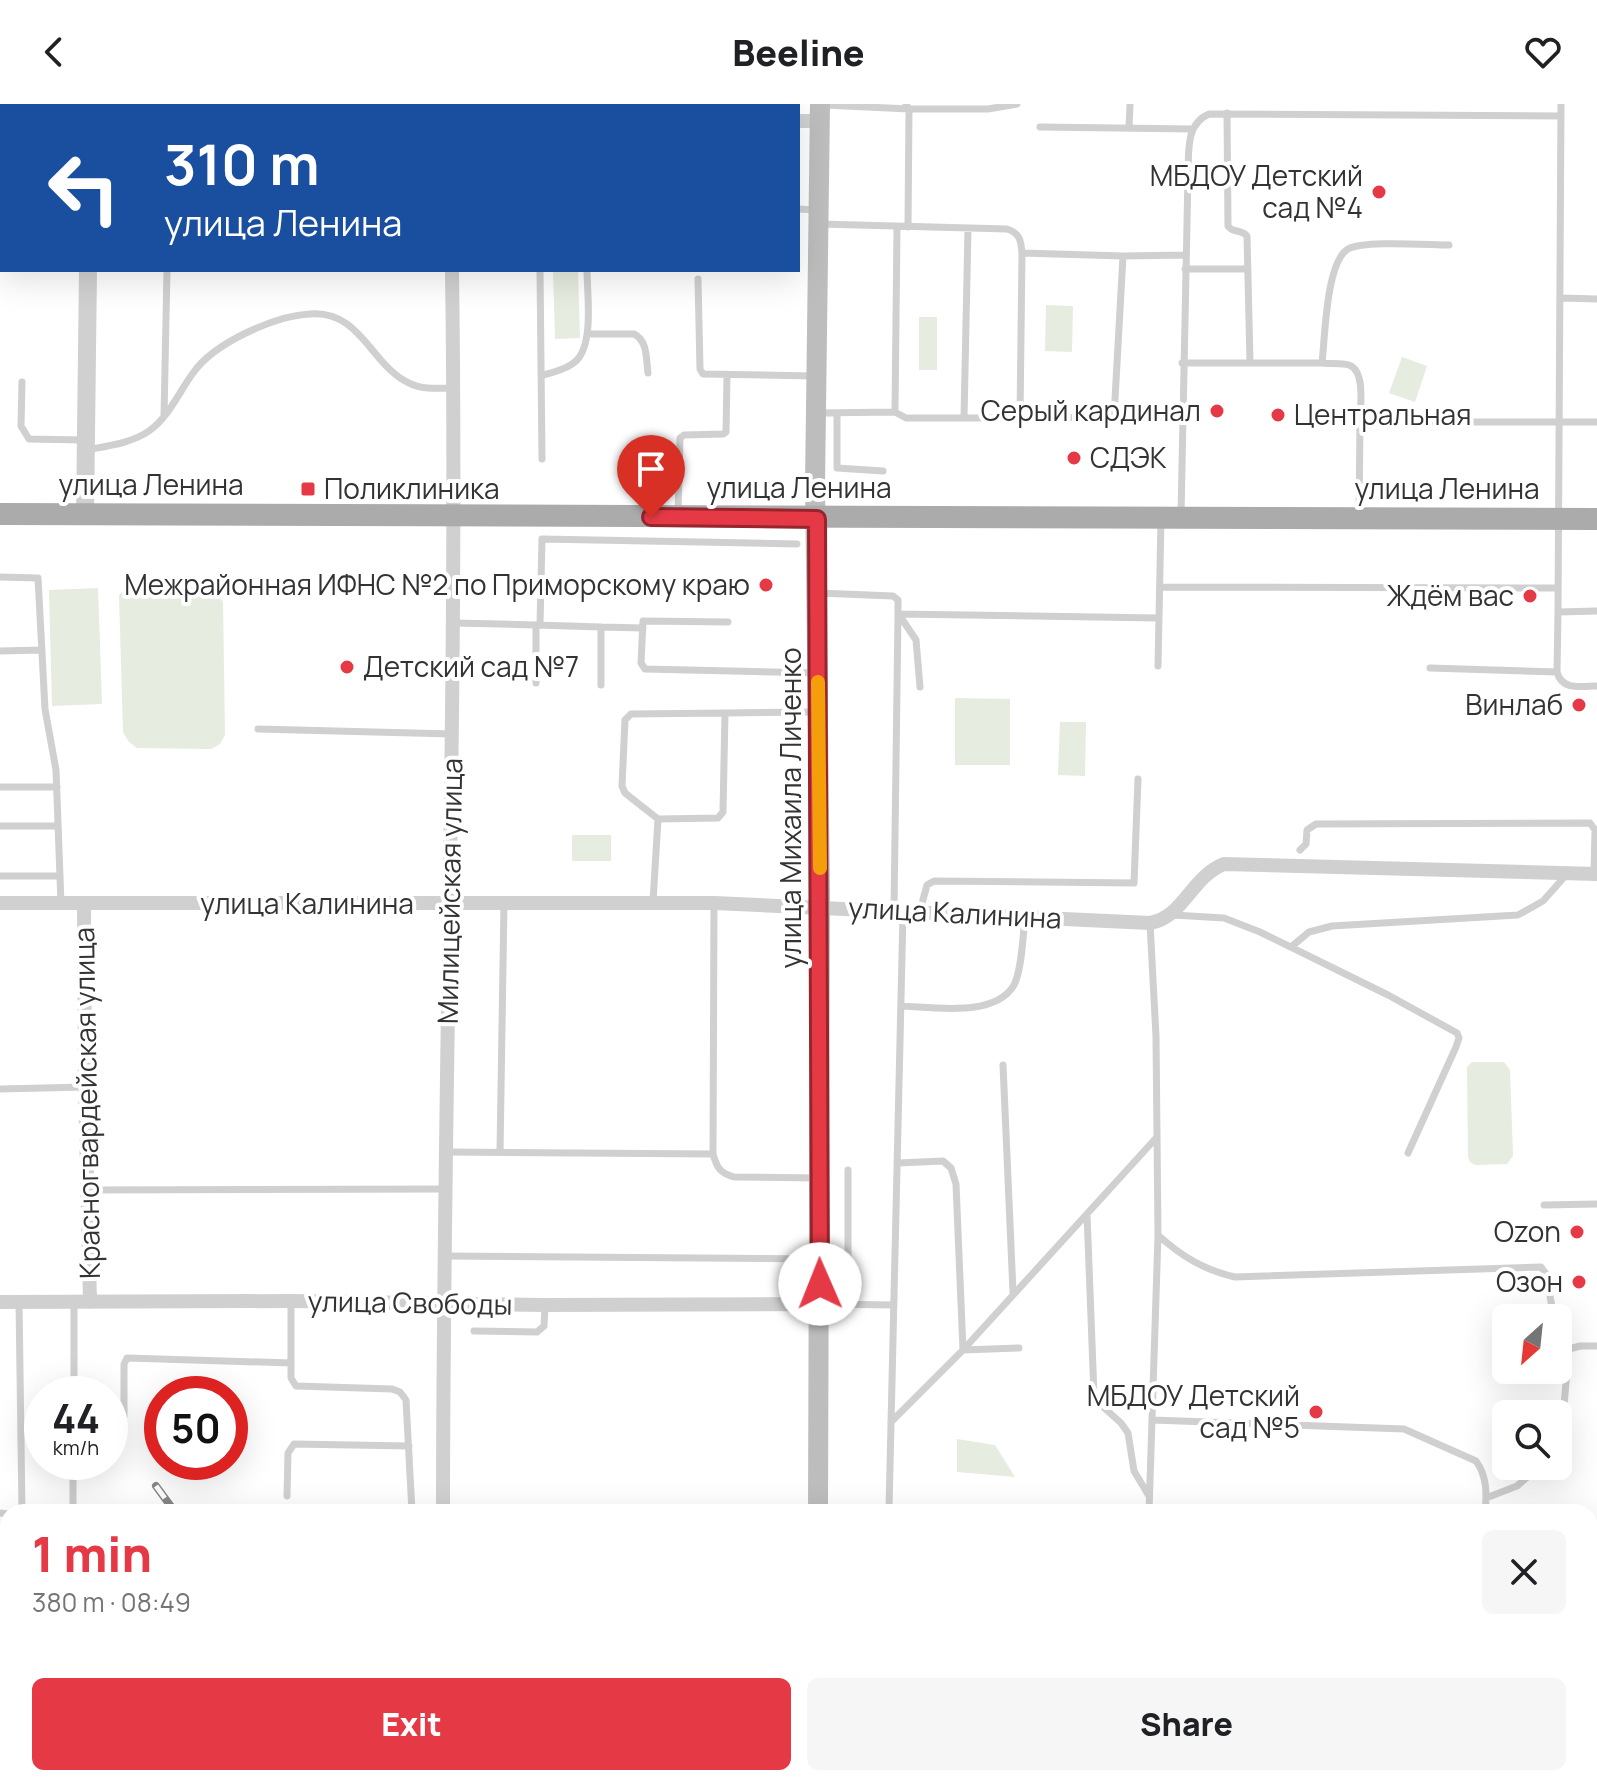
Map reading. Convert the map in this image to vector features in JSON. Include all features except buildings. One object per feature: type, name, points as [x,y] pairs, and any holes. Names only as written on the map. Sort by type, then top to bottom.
[{"type":"main road","name":"улица Михаила Личенко","points":[[818,1504],[820,906],[812,214],[820,110]]},
{"type":"main road","name":"улица Ленина","points":[[0,514],[455,515],[543,528],[678,517],[1597,519]]},
{"type":"street","points":[[800,120],[820,110]]},
{"type":"street","points":[[85,515],[88,272]]},
{"type":"street","name":"Милицейская улица","points":[[443,1504],[443,1256],[455,515],[452,272]]},
{"type":"street","name":"улица Калинина","points":[[0,903],[714,903],[1150,923],[1171,915],[1202,877],[1224,864],[1595,874]]},
{"type":"street","name":"Красногвардейская улица","points":[[84,905],[90,1302]]},
{"type":"street","name":"улица Свободы","points":[[0,1302],[820,1304]]},
{"type":"lane","points":[[820,110],[960,106],[1003,108],[1017,104]]},
{"type":"lane","points":[[1129,128],[1130,104]]},
{"type":"lane","points":[[1561,104],[1557,672],[1559,680],[1568,686],[1597,686]]},
{"type":"lane","points":[[907,107],[908,227]]},
{"type":"lane","points":[[1158,666],[1161,587],[1181,418],[1192,129],[1201,117],[1227,113],[1561,116]]},
{"type":"lane","points":[[1227,113],[1228,226],[1247,236],[1250,362]]},
{"type":"lane","points":[[1040,127],[1192,129]]},
{"type":"lane","points":[[812,214],[897,227],[1014,231],[1020,237],[1022,253],[1020,418]]},
{"type":"lane","points":[[895,412],[897,227]]},
{"type":"lane","points":[[964,418],[968,229]]},
{"type":"lane","points":[[1322,363],[1335,267],[1347,249],[1357,245],[1449,245]]},
{"type":"lane","points":[[1022,253],[1185,255]]},
{"type":"lane","points":[[1114,417],[1123,256]]},
{"type":"lane","points":[[1185,269],[1248,269]]},
{"type":"lane","points":[[164,418],[167,272]]},
{"type":"lane","points":[[540,272],[542,459]]},
{"type":"lane","points":[[541,376],[575,362],[584,346],[587,334],[587,272]]},
{"type":"lane","points":[[698,279],[700,369],[710,376],[815,376]]},
{"type":"lane","points":[[1561,298],[1597,299]]},
{"type":"lane","points":[[22,382],[21,426],[29,439],[85,445],[142,436],[164,418],[200,364],[219,348],[286,318],[309,313],[342,319],[396,374],[412,385],[453,388]]},
{"type":"lane","points":[[587,334],[634,334],[640,337],[648,373]]},
{"type":"lane","points":[[1182,363],[1322,363],[1350,365],[1356,369],[1360,377],[1359,519]]},
{"type":"lane","points":[[678,517],[680,438],[684,435],[726,432],[727,377]]},
{"type":"lane","points":[[815,413],[895,412],[906,418],[1181,418]]},
{"type":"lane","points":[[837,413],[837,468],[883,471]]},
{"type":"lane","points":[[1360,422],[1597,422]]},
{"type":"lane","points":[[536,683],[543,528],[797,544]]},
{"type":"lane","points":[[0,577],[38,578],[45,709],[54,750],[57,787],[61,904]]},
{"type":"lane","points":[[1161,587],[1558,588]]},
{"type":"lane","points":[[818,593],[893,596],[898,600],[901,1006],[889,1504]]},
{"type":"lane","points":[[1558,612],[1597,611]]},
{"type":"lane","points":[[898,614],[1159,618]]},
{"type":"lane","points":[[898,614],[916,640],[920,687]]},
{"type":"lane","points":[[728,622],[643,621],[641,663],[645,669],[818,673]]},
{"type":"lane","points":[[454,623],[643,628]]},
{"type":"lane","points":[[601,627],[601,685]]},
{"type":"lane","points":[[0,651],[42,650]]},
{"type":"lane","points":[[1430,668],[1557,672]]},
{"type":"lane","points":[[725,713],[723,812],[718,818],[658,819],[625,793],[622,786],[625,720],[631,714],[725,713],[819,712]]},
{"type":"lane","points":[[258,729],[452,734]]},
{"type":"lane","points":[[920,911],[927,885],[934,881],[1134,883],[1138,779]]},
{"type":"lane","points":[[0,787],[57,787]]},
{"type":"lane","points":[[653,902],[658,819]]},
{"type":"lane","points":[[1300,850],[1306,844],[1307,830],[1316,824],[1590,823],[1595,830],[1595,874]]},
{"type":"lane","points":[[0,826],[58,826]]},
{"type":"lane","points":[[1291,947],[1309,932],[1332,926],[1518,915],[1543,901],[1569,872]]},
{"type":"lane","points":[[0,876],[59,876]]},
{"type":"lane","points":[[500,1152],[504,903]]},
{"type":"lane","points":[[714,903],[713,1154],[717,1168],[724,1175],[819,1178]]},
{"type":"lane","points":[[1171,915],[1224,918],[1291,947],[1457,1033],[1456,1047],[1408,1153]]},
{"type":"lane","points":[[901,1006],[977,1008],[1005,995],[1014,985],[1025,916]]},
{"type":"lane","points":[[1149,1504],[1158,1235],[1156,1036],[1150,923]]},
{"type":"lane","points":[[1003,1065],[1013,1292]]},
{"type":"lane","points":[[0,1089],[85,1087]]},
{"type":"lane","points":[[891,1422],[963,1350],[1157,1137]]},
{"type":"lane","points":[[445,1152],[713,1154]]},
{"type":"lane","points":[[898,1163],[943,1161],[951,1168],[956,1184],[963,1350]]},
{"type":"lane","points":[[848,1170],[848,1305]]},
{"type":"lane","points":[[87,1190],[444,1189]]},
{"type":"lane","points":[[1544,1205],[1597,1204]]},
{"type":"lane","points":[[1087,1214],[1094,1395],[1128,1433],[1134,1471],[1149,1496]]},
{"type":"lane","points":[[1158,1235],[1186,1259],[1235,1277],[1534,1265],[1541,1267],[1546,1274],[1551,1304]]},
{"type":"lane","points":[[443,1256],[819,1259]]},
{"type":"lane","points":[[291,1301],[291,1378],[296,1386],[392,1389],[400,1392],[406,1400],[412,1504]]},
{"type":"lane","points":[[19,1302],[22,1504]]},
{"type":"lane","points":[[74,1302],[74,1376]]},
{"type":"lane","points":[[820,1304],[894,1305]]},
{"type":"lane","points":[[474,1331],[537,1332],[544,1326],[545,1305]]},
{"type":"lane","points":[[1572,1349],[1597,1346]]},
{"type":"lane","points":[[963,1350],[1019,1348]]},
{"type":"lane","points":[[124,1376],[127,1358],[291,1363]]},
{"type":"lane","points":[[1152,1420],[1404,1429],[1476,1461],[1482,1469],[1486,1504]]},
{"type":"lane","points":[[287,1496],[288,1453],[294,1444],[409,1446]]},
{"type":"lane","points":[[73,1480],[73,1504]]},
{"type":"lane","points":[[1486,1498],[1517,1486],[1524,1480]]},
{"type":"shaded area","points":[[553,272],[578,272],[580,338],[555,339]]},
{"type":"shaded area","points":[[1046,305],[1073,306],[1072,352],[1045,351]]},
{"type":"shaded area","points":[[919,317],[937,317],[937,370],[919,370]]},
{"type":"shaded area","points":[[1402,357],[1427,366],[1415,402],[1389,393]]},
{"type":"shaded area","points":[[127,586],[210,587],[223,602],[225,735],[220,744],[211,749],[137,748],[123,732],[119,595]]},
{"type":"shaded area","points":[[98,588],[102,704],[52,706],[49,590]]},
{"type":"shaded area","points":[[955,698],[1010,699],[1010,765],[955,765]]},
{"type":"shaded area","points":[[1060,722],[1086,722],[1085,776],[1058,775]]},
{"type":"shaded area","points":[[572,835],[611,835],[611,861],[572,861]]},
{"type":"shaded area","points":[[1472,1062],[1504,1062],[1510,1070],[1513,1156],[1507,1164],[1475,1165],[1468,1157],[1467,1067]]},
{"type":"shaded area","points":[[957,1439],[995,1445],[1015,1477],[957,1472]]},
{"type":"railway","points":[[156,1486],[169,1504]]},
{"type":"slow traffic","points":[[818,682],[820,868]]},
{"type":"place","name":"МБДОУ Детский сад №4","points":[[1379,192]]},
{"type":"place","name":"Серый кардинал","points":[[1217,411]]},
{"type":"place","name":"Центральная","points":[[1278,415]]},
{"type":"place","name":"СДЭК","points":[[1074,458]]},
{"type":"place","name":"Поликлиника","points":[[308,489]]},
{"type":"place","name":"Межрайонная ИФНС №2 по Приморскому краю","points":[[766,585]]},
{"type":"place","name":"Ждём вас","points":[[1530,596]]},
{"type":"place","name":"Детский сад №7","points":[[347,667]]},
{"type":"place","name":"Винлаб","points":[[1579,705]]},
{"type":"place","name":"Ozon","points":[[1577,1232]]},
{"type":"place","name":"Озон","points":[[1579,1282]]},
{"type":"place","name":"МБДОУ Детский сад №5","points":[[1316,1412]]},
{"type":"route","points":[[651,517],[817,519],[820,1284]]}]
